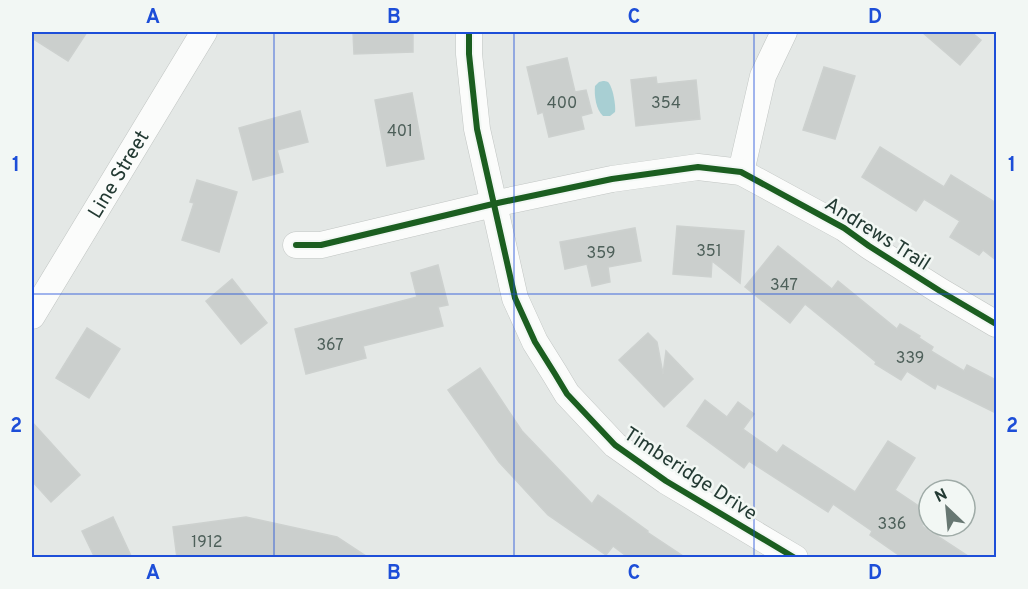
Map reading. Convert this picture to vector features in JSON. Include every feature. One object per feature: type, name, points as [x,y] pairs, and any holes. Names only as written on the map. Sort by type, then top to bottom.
[{"type":"street","name":"Line Street","points":[[32,316],[204,32]]},
{"type":"street","name":"Timberidge Drive","points":[[469,32],[469,54],[477,129],[515,298],[535,342],[567,394],[615,445],[666,481],[795,558]]},
{"type":"street","points":[[741,172],[763,76],[783,32]]},
{"type":"street","name":"Andrews Trail","points":[[296,245],[321,245],[493,204],[612,179],[698,166],[741,172],[844,228],[940,291],[996,324]]},
{"type":"water","points":[[603,81],[610,84],[614,97],[615,112],[610,116],[603,116],[596,102],[595,86]]},
{"type":"building","points":[[32,32],[87,32],[68,61],[32,38]]},
{"type":"building","points":[[353,32],[413,32],[413,52],[354,54]]},
{"type":"building","points":[[922,32],[971,32],[981,40],[960,65]]},
{"type":"building","points":[[567,58],[575,92],[586,90],[592,113],[581,116],[584,129],[549,137],[543,112],[538,114],[527,67]]},
{"type":"building","points":[[824,67],[855,76],[835,139],[803,130]]},
{"type":"building","points":[[656,77],[657,84],[696,80],[700,119],[636,126],[631,80]]},
{"type":"building","points":[[412,93],[424,159],[387,166],[375,100]]},
{"type":"building","points":[[300,111],[308,142],[277,150],[283,172],[253,180],[239,128]]},
{"type":"building","points":[[880,147],[944,187],[951,175],[996,203],[996,260],[983,250],[979,255],[950,237],[960,221],[924,199],[916,211],[862,177]]},
{"type":"building","points":[[197,180],[237,192],[219,252],[182,240],[194,203],[190,202]]},
{"type":"building","points":[[677,226],[744,231],[740,283],[712,261],[711,277],[673,274]]},
{"type":"building","points":[[635,228],[641,261],[608,267],[610,282],[592,286],[587,264],[565,269],[560,242]]},
{"type":"building","points":[[778,246],[832,289],[838,281],[897,329],[900,324],[920,336],[919,338],[933,347],[931,351],[964,371],[967,365],[996,380],[996,413],[937,384],[935,389],[907,371],[901,380],[875,364],[876,362],[805,304],[790,323],[745,287]]},
{"type":"building","points":[[438,265],[448,305],[438,307],[443,326],[363,346],[366,358],[306,374],[295,329],[417,297],[411,273]]},
{"type":"building","points":[[232,279],[267,323],[241,344],[206,301]]},
{"type":"building","points":[[87,328],[120,349],[89,398],[56,378]]},
{"type":"building","points":[[648,333],[657,342],[663,374],[666,351],[693,379],[664,407],[619,360]]},
{"type":"building","points":[[480,368],[522,431],[592,504],[598,495],[686,558],[629,558],[613,546],[606,555],[548,515],[499,462],[448,390]]},
{"type":"building","points":[[705,400],[727,417],[738,402],[754,414],[743,429],[777,453],[783,445],[855,492],[888,441],[915,458],[895,490],[917,505],[917,538],[940,538],[971,558],[903,558],[870,535],[872,531],[833,504],[828,512],[749,461],[744,468],[687,426]]},
{"type":"building","points":[[32,422],[80,475],[51,502],[32,481]]},
{"type":"building","points":[[113,517],[132,558],[95,558],[82,531]]},
{"type":"building","points":[[246,517],[337,537],[369,558],[256,558],[244,555],[227,558],[177,558],[173,527]]},
{"type":"cycle path","points":[[469,32],[469,54],[477,129],[515,298],[535,342],[567,394],[615,445],[666,481],[795,558]]},
{"type":"cycle path","points":[[296,245],[321,245],[493,204],[612,179],[698,167],[741,172],[844,228],[940,291],[996,324]]}]
